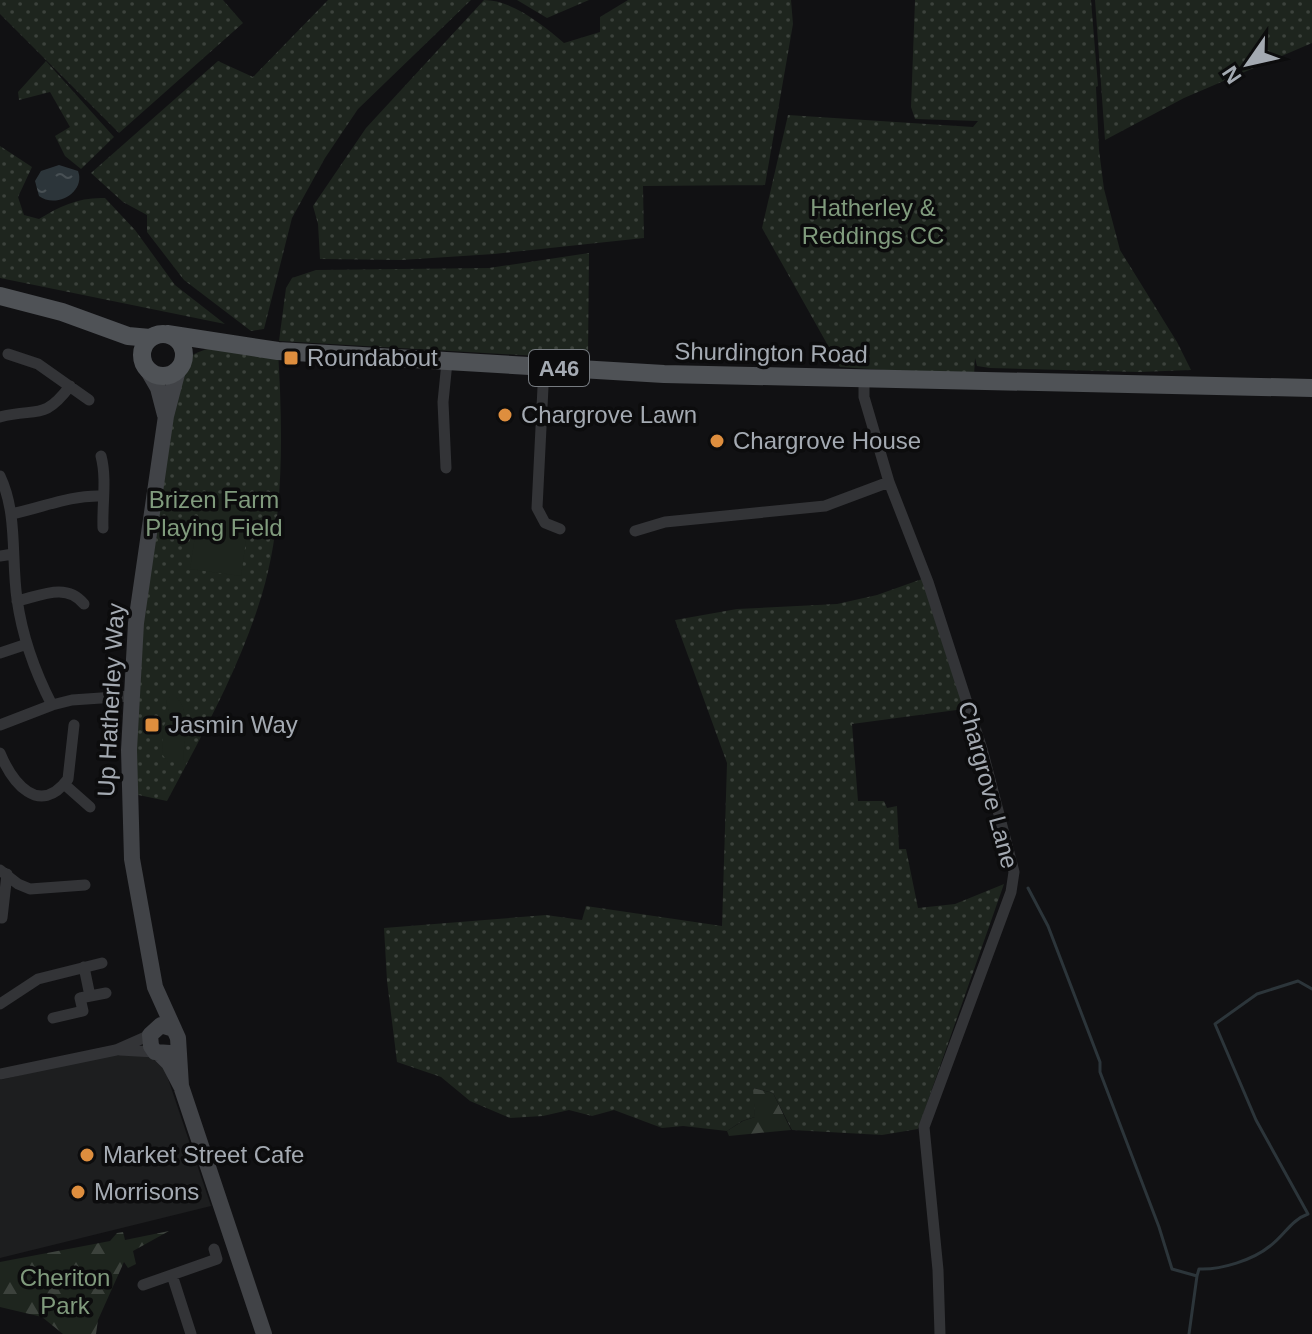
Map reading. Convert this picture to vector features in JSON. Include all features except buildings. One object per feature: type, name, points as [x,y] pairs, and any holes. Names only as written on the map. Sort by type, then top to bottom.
[{"type":"main road","name":"Shurdington Road","points":[[0,296],[62,312],[128,336],[158,336],[301,353],[664,374],[1312,388]]},
{"type":"main road","name":"Shurdington Road","points":[[62,312],[113,339],[145,366]]},
{"type":"main road","points":[[158,336],[180,343],[184,352],[180,366],[164,376],[155,375],[145,366],[143,347],[158,336]]},
{"type":"main road","name":"Shurdington Road","points":[[180,366],[201,349],[231,345]]},
{"type":"street","points":[[8,354],[20,362],[38,364],[89,400]]},
{"type":"street","points":[[446,468],[443,398],[447,362]]},
{"type":"street","name":"Up Hatherley Way","points":[[145,366],[158,388],[166,416]]},
{"type":"street","name":"Up Hatherley Way","points":[[180,366],[166,416],[136,623],[129,750],[132,859],[155,987],[176,1036],[181,1086]]},
{"type":"street","points":[[544,367],[537,508],[545,523],[560,529]]},
{"type":"street","name":"Chargrove Lane","points":[[864,379],[864,397],[889,482],[953,656],[999,808],[1014,872],[1011,892],[924,1127],[938,1270],[940,1334]]},
{"type":"street","points":[[0,417],[44,411],[58,401],[70,386]]},
{"type":"street","points":[[101,456],[103,528]]},
{"type":"street","points":[[0,476],[11,514],[17,601],[27,644],[52,705]]},
{"type":"street","points":[[635,531],[665,522],[825,506],[889,482]]},
{"type":"street","points":[[11,514],[37,509],[59,499],[101,496]]},
{"type":"street","points":[[0,556],[13,554]]},
{"type":"street","points":[[17,601],[59,591],[81,595]]},
{"type":"street","points":[[0,653],[27,644]]},
{"type":"street","points":[[0,725],[52,705],[88,698],[130,696]]},
{"type":"street","points":[[0,753],[13,781],[29,792],[47,794],[68,779],[74,725]]},
{"type":"street","points":[[64,784],[90,807]]},
{"type":"street","points":[[4,872],[30,889],[70,882],[85,885]]},
{"type":"street","points":[[2,918],[4,872]]},
{"type":"street","points":[[1,1001],[38,979],[102,963]]},
{"type":"street","points":[[84,967],[90,996]]},
{"type":"street","name":"Up Hatherley Way","points":[[151,1032],[155,987]]},
{"type":"street","points":[[53,1018],[83,1011],[80,998],[106,993]]},
{"type":"street","points":[[0,1074],[116,1050],[164,1025],[176,1036],[170,1053],[116,1050]]},
{"type":"street","points":[[151,1032],[151,1046],[157,1053]]},
{"type":"street","name":"Up Hatherley Way","points":[[157,1053],[169,1063],[181,1086],[264,1334]]},
{"type":"street","points":[[143,1285],[217,1259],[214,1249]]},
{"type":"street","points":[[172,1275],[191,1334]]},
{"type":"shaded area","points":[[156,1043],[211,1206],[0,1258],[0,1080]]},
{"type":"green space","points":[[0,0],[223,0],[243,23],[119,133],[0,14]]},
{"type":"green space","points":[[328,0],[471,0],[358,109],[325,158],[292,218],[264,329],[251,331],[184,280],[147,232],[147,215],[123,202],[91,173],[218,61],[253,77]]},
{"type":"green space","points":[[484,0],[516,9],[564,43],[600,32],[600,17],[628,0],[791,0],[793,24],[765,185],[643,186],[644,238],[494,254],[401,260],[320,259],[318,224],[313,206],[366,128]]},
{"type":"green space","points":[[517,0],[589,0],[547,18]]},
{"type":"green space","name":"Hatherley & Reddings CC","points":[[915,0],[1091,0],[1098,86],[1099,150],[1104,189],[1120,250],[1191,370],[1139,372],[990,368],[977,366],[975,358],[974,376],[840,367],[762,228],[788,115],[973,127],[978,121],[915,119],[911,107]]},
{"type":"green space","points":[[1095,0],[1312,0],[1312,43],[1184,98],[1105,140]]},
{"type":"green space","points":[[46,61],[114,137],[81,169],[65,156],[55,136],[70,127],[50,92],[19,100],[18,92]]},
{"type":"green space","points":[[0,146],[32,167],[18,197],[24,215],[39,219],[70,203],[105,198],[135,230],[175,285],[225,324],[0,278]]},
{"type":"green space","points":[[589,253],[588,359],[279,341],[286,288],[292,278],[316,270],[489,268]]},
{"type":"green space","name":"Brizen Farm Playing Field","points":[[231,345],[278,351],[281,447],[278,513],[267,577],[239,657],[167,801],[129,793],[130,696],[178,370],[194,354]]},
{"type":"green space","points":[[202,491],[252,499],[241,576],[190,569]]},
{"type":"green space","points":[[922,579],[964,709],[852,724],[858,801],[884,801],[887,808],[897,806],[899,849],[906,849],[918,908],[955,904],[1004,884],[918,1129],[882,1135],[792,1130],[773,1093],[754,1088],[755,1117],[727,1131],[683,1126],[662,1128],[614,1110],[592,1116],[569,1110],[543,1116],[510,1118],[470,1101],[441,1077],[397,1062],[384,928],[546,915],[582,920],[586,906],[722,926],[727,763],[675,620],[737,609],[837,604],[877,595]]},
{"type":"green space","points":[[173,694],[185,716],[183,762],[168,762],[162,754],[163,727],[170,715],[166,701]]},
{"type":"green space","points":[[753,1088],[773,1093],[791,1130],[729,1136],[727,1131],[755,1117]]},
{"type":"green space","name":"Cheriton Park","points":[[169,1231],[133,1251],[136,1264],[128,1268],[124,1262],[98,1320],[96,1334],[63,1334],[42,1317],[0,1307],[0,1262],[110,1241],[117,1233],[123,1232],[125,1240]]},
{"type":"water","points":[[59,165],[78,171],[78,186],[68,196],[46,200],[39,196],[35,181],[41,171]]},
{"type":"waterway","points":[[1028,888],[1048,926],[1100,1062],[1100,1072],[1172,1269],[1197,1276],[1189,1334]]},
{"type":"waterway","points":[[1197,1276],[1199,1269],[1227,1266],[1255,1256],[1308,1214],[1256,1120],[1215,1024],[1257,994],[1298,981],[1312,989]]},
{"type":"place","name":"Roundabout","points":[[291,358]]},
{"type":"place","name":"Chargrove Lawn","points":[[505,415]]},
{"type":"place","name":"Chargrove House","points":[[717,441]]},
{"type":"place","name":"Jasmin Way","points":[[152,725]]},
{"type":"place","name":"Market Street Cafe","points":[[87,1155]]},
{"type":"place","name":"Morrisons","points":[[78,1192]]}]
